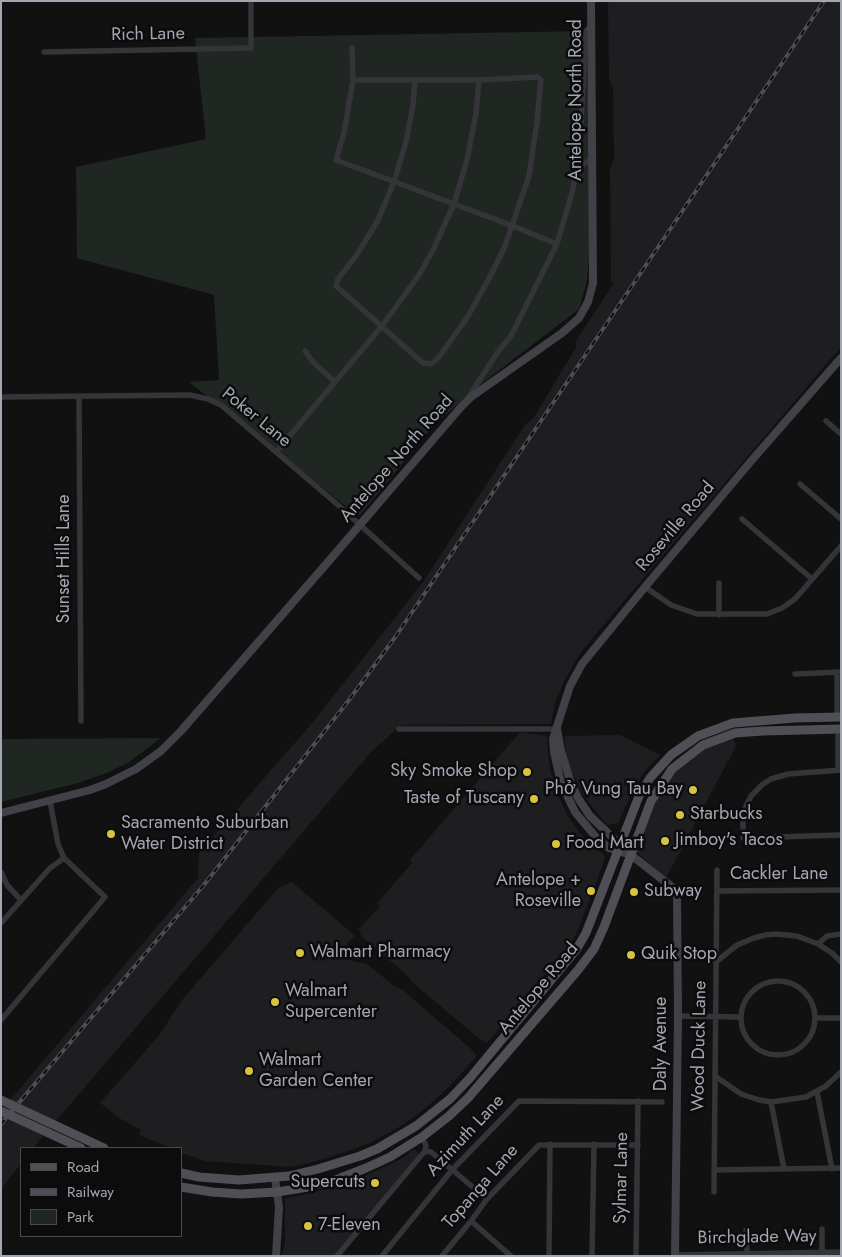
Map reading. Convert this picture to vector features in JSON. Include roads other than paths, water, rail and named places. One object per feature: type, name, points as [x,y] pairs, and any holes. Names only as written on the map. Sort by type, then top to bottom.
[{"type":"main road","name":"Antelope North Road","points":[[1,813],[106,784],[136,769],[161,751],[181,731],[464,404],[562,334],[579,318],[588,302],[593,283],[591,1]]},
{"type":"main road","name":"Roseville Road","points":[[631,855],[619,848],[595,822],[573,789],[561,751],[557,729],[566,696],[582,664],[758,453],[841,358]]},
{"type":"main road","points":[[801,730],[839,717]]},
{"type":"main road","name":"Antelope Road","points":[[182,1174],[240,1180],[275,1178],[338,1164],[377,1149],[416,1126],[450,1099],[489,1056],[568,962],[582,942],[639,796],[650,778],[671,755],[698,736],[720,727],[747,721],[839,717]]},
{"type":"main road","name":"Antelope Road","points":[[182,1187],[241,1194],[277,1192],[308,1187],[354,1173],[390,1157],[422,1137],[465,1101],[594,949],[604,928],[647,810],[656,792],[672,769],[686,757],[708,743],[736,733],[840,729]]},
{"type":"main road","name":"Daly Avenue","points":[[631,855],[672,887],[677,894],[678,1016],[675,1255]]},
{"type":"main road","points":[[502,1059],[499,1052],[520,1026],[522,1017]]},
{"type":"main road","points":[[465,1101],[465,1090],[488,1064],[489,1056]]},
{"type":"main road","points":[[422,1137],[422,1129],[448,1107],[450,1099]]},
{"type":"main road","points":[[1,1100],[102,1147]]},
{"type":"main road","points":[[1,1111],[78,1147]]},
{"type":"main road","points":[[275,1178],[279,1207],[276,1256]]},
{"type":"street","name":"Rich Lane","points":[[44,52],[251,48],[251,1]]},
{"type":"street","points":[[464,404],[511,336],[557,244],[573,189],[580,130],[586,31],[591,26]]},
{"type":"street","points":[[352,48],[353,80],[344,133],[336,160],[557,244]]},
{"type":"street","points":[[353,80],[415,80],[479,80],[537,77],[541,80],[529,176],[512,226],[492,273],[471,312],[432,364],[423,363],[336,286],[338,279],[356,256],[377,222],[394,182],[410,122],[415,80]]},
{"type":"street","points":[[276,452],[382,326],[433,250],[454,204],[472,141],[479,80]]},
{"type":"street","points":[[576,168],[592,159]]},
{"type":"street","points":[[305,351],[312,362],[335,382]]},
{"type":"street","name":"Poker Lane","points":[[1,397],[199,396],[221,406],[419,578]]},
{"type":"street","name":"Sunset Hills Lane","points":[[79,397],[81,721]]},
{"type":"street","points":[[826,421],[841,434]]},
{"type":"street","points":[[800,484],[841,519]]},
{"type":"street","points":[[742,519],[812,579]]},
{"type":"street","points":[[645,587],[664,601],[680,609],[697,614],[759,615],[775,612],[795,599],[841,546]]},
{"type":"street","points":[[719,583],[719,615]]},
{"type":"street","points":[[795,674],[839,672],[839,717]]},
{"type":"street","points":[[399,729],[557,729]]},
{"type":"street","points":[[840,729],[839,770],[788,774],[763,784],[751,796],[745,808],[743,838],[841,835]]},
{"type":"street","points":[[1,1020],[105,897],[64,858],[58,844],[50,801]]},
{"type":"street","points":[[1,923],[50,868],[64,858]]},
{"type":"street","name":"Wood Duck Lane","points":[[714,1192],[717,870]]},
{"type":"street","points":[[1,872],[7,885],[21,900]]},
{"type":"street","name":"Cackler Lane","points":[[717,891],[841,890]]},
{"type":"street","points":[[716,962],[737,945],[754,938],[776,934],[797,936],[818,944],[832,953],[841,962]]},
{"type":"street","points":[[818,944],[827,936],[841,934]]},
{"type":"street","points":[[782,981],[796,985],[806,994],[813,1005],[816,1018],[813,1032],[806,1044],[794,1052],[774,1055],[761,1051],[750,1043],[743,1031],[741,1017],[744,1004],[751,992],[769,982],[782,981]]},
{"type":"street","points":[[678,1016],[741,1017]]},
{"type":"street","points":[[816,1018],[841,1018]]},
{"type":"street","points":[[715,1076],[741,1094],[771,1102],[798,1099],[817,1092],[841,1072]]},
{"type":"street","points":[[817,1092],[832,1169]]},
{"type":"street","name":"Azimuth Lane","points":[[382,1256],[452,1170],[519,1100],[662,1102]]},
{"type":"street","name":"Sylmar Lane","points":[[636,1256],[638,1101]]},
{"type":"street","points":[[771,1102],[784,1169]]},
{"type":"street","points":[[337,1256],[425,1151],[426,1146],[422,1137]]},
{"type":"street","name":"Topanga Lane","points":[[443,1255],[471,1221],[486,1199],[536,1147],[543,1144],[638,1145]]},
{"type":"street","points":[[549,1256],[550,1144]]},
{"type":"street","points":[[592,1256],[594,1144]]},
{"type":"street","points":[[425,1151],[431,1152],[486,1199]]},
{"type":"street","points":[[714,1170],[841,1168]]},
{"type":"street","points":[[471,1221],[511,1256]]},
{"type":"street","points":[[822,1228],[822,1252]]},
{"type":"street","points":[[746,1230],[747,1253]]},
{"type":"street","name":"Birchglade Way","points":[[675,1255],[841,1252]]},
{"type":"railway","points":[[1,1124],[203,886],[349,700],[396,636],[824,1]]},
{"type":"place","name":"Sky Smoke Shop","points":[[527,772]]},
{"type":"place","name":"Phở Vung Tau Bay","points":[[693,790]]},
{"type":"place","name":"Taste of Tuscany","points":[[534,799]]},
{"type":"place","name":"Starbucks","points":[[680,815]]},
{"type":"place","name":"Sacramento Suburban Water District","points":[[111,834]]},
{"type":"place","name":"Jimboy's Tacos","points":[[665,841]]},
{"type":"place","name":"Food Mart","points":[[556,844]]},
{"type":"place","name":"Antelope + Roseville","points":[[591,891]]},
{"type":"place","name":"Subway","points":[[634,892]]},
{"type":"place","name":"Walmart Pharmacy","points":[[300,953]]},
{"type":"place","name":"Quik Stop","points":[[631,955]]},
{"type":"place","name":"Walmart Supercenter","points":[[275,1002]]},
{"type":"place","name":"Walmart Garden Center","points":[[249,1071]]},
{"type":"place","name":"Supercuts","points":[[375,1183]]},
{"type":"place","name":"7-Eleven","points":[[308,1226]]}]
